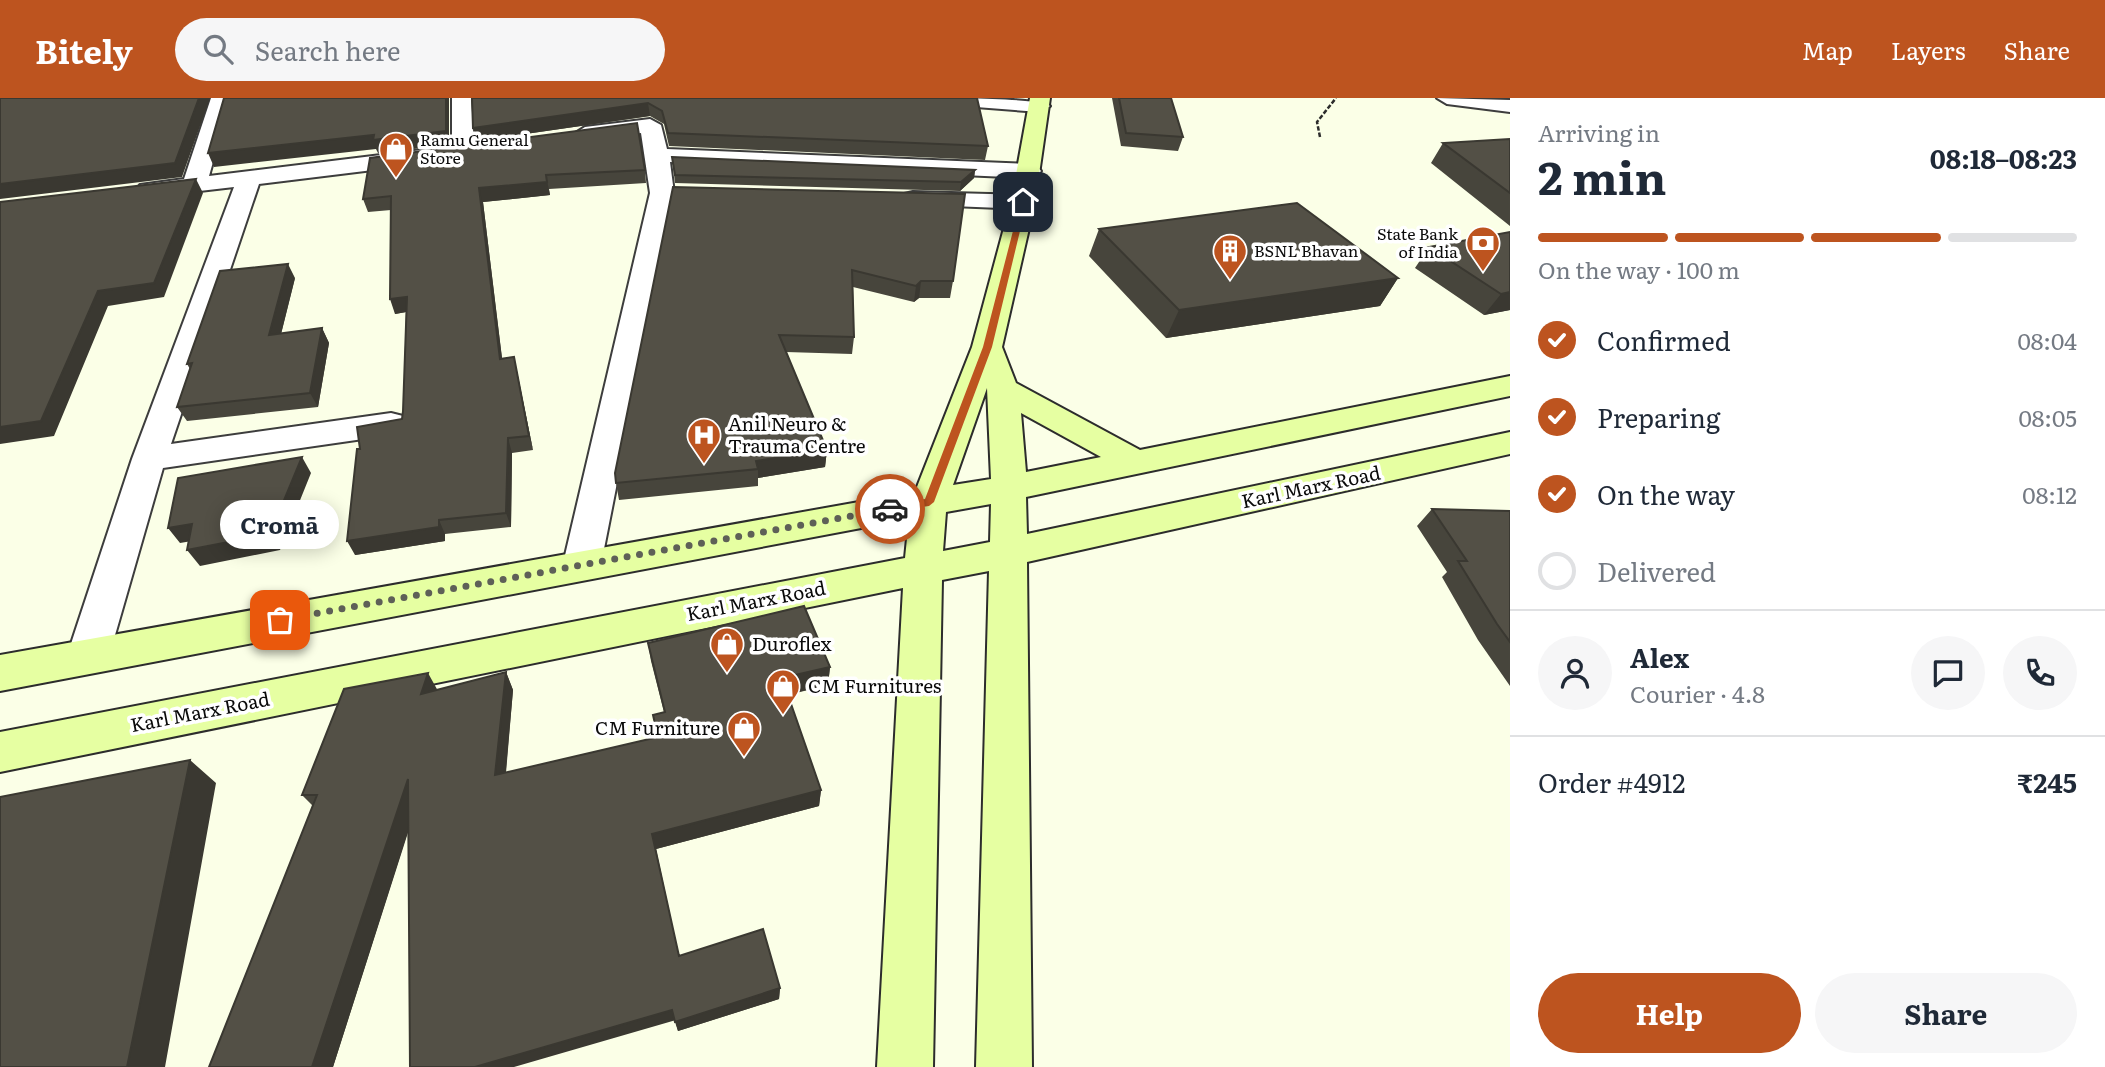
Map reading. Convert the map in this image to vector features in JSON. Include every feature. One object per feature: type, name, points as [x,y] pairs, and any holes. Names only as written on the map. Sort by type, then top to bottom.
[{"type":"main road","points":[[897,1065],[923,568],[929,502],[988,347],[1023,202],[1040,102]]},
{"type":"main road","points":[[988,347],[1003,389],[1009,488],[1006,553],[1004,1067]]},
{"type":"main road","points":[[0,673],[582,564],[1009,488],[1510,386]]},
{"type":"main road","points":[[1003,389],[1136,462]]},
{"type":"main road","name":"Karl Marx Road","points":[[0,752],[1006,553],[1510,443]]},
{"type":"street","points":[[194,185],[221,98]]},
{"type":"street","points":[[462,98],[463,152]]},
{"type":"street","points":[[937,98],[1040,102]]},
{"type":"street","points":[[1447,98],[1510,106]]},
{"type":"street","points":[[556,139],[654,116],[662,193],[582,564]]},
{"type":"street","points":[[125,193],[490,148]]},
{"type":"street","points":[[658,155],[1029,171]]},
{"type":"street","points":[[88,656],[149,459],[249,179]]},
{"type":"street","points":[[662,193],[689,194]]},
{"type":"street","points":[[890,199],[1023,202]]},
{"type":"street","points":[[149,459],[391,424]]},
{"type":"path","points":[[1320,138],[1317,122],[1336,98]]},
{"type":"building","points":[[0,98],[199,98],[175,163],[0,184]]},
{"type":"building","points":[[224,98],[446,98],[446,131],[373,140],[374,135],[208,153]]},
{"type":"building","points":[[472,98],[977,98],[988,146],[668,133],[662,111],[648,103],[473,128]]},
{"type":"building","points":[[1119,98],[1171,98],[1183,137],[1126,133]]},
{"type":"building","points":[[637,123],[645,170],[546,175],[547,182],[479,188],[500,359],[514,357],[529,436],[508,438],[506,513],[439,520],[439,527],[347,541],[357,449],[360,449],[357,427],[402,419],[403,411],[407,297],[390,299],[391,196],[363,199],[370,158]]},
{"type":"building","points":[[1510,139],[1510,193],[1443,143]]},
{"type":"building","points":[[672,157],[975,170],[961,182],[675,175]]},
{"type":"building","points":[[196,179],[154,283],[98,291],[41,421],[0,427],[0,202]]},
{"type":"building","points":[[673,187],[965,194],[953,281],[921,281],[916,286],[852,270],[854,337],[779,335],[827,450],[756,461],[758,469],[616,483],[615,473]]},
{"type":"building","points":[[1297,203],[1398,278],[1179,310],[1099,229]]},
{"type":"building","points":[[1510,232],[1510,292],[1501,294],[1429,247]]},
{"type":"building","points":[[288,264],[269,335],[322,328],[310,393],[177,407],[192,363],[187,364],[220,271]]},
{"type":"building","points":[[302,457],[270,534],[187,550],[192,524],[168,528],[178,478]]},
{"type":"building","points":[[1432,509],[1510,511],[1510,642],[1458,561],[1467,561]]},
{"type":"building","points":[[804,606],[830,667],[782,678],[821,790],[652,834],[679,956],[763,929],[780,988],[675,1022],[672,1010],[475,1067],[410,1067],[408,779],[312,1067],[209,1067],[317,795],[302,795],[344,689],[428,673],[421,694],[506,672],[495,775],[658,737],[653,715],[665,712],[648,643]]},
{"type":"building","points":[[190,760],[127,1067],[0,1067],[0,797]]},
{"type":"way so far","points":[[280,620],[890,509]]},
{"type":"place","name":"Ramu General Store","points":[[396,179]]},
{"type":"place","name":"State Bank of India","points":[[1483,273]]},
{"type":"place","name":"BSNL Bhavan","points":[[1230,281]]},
{"type":"place","name":"Anil Neuro & Trauma Centre","points":[[704,465]]},
{"type":"place","name":"Cromā","points":[[280,620]]},
{"type":"place","name":"Duroflex","points":[[727,674]]},
{"type":"place","name":"CM Furnitures","points":[[783,716]]},
{"type":"place","name":"CM Furniture","points":[[744,758]]},
{"type":"route","points":[[890,509],[929,502],[988,347],[1023,202]]}]
